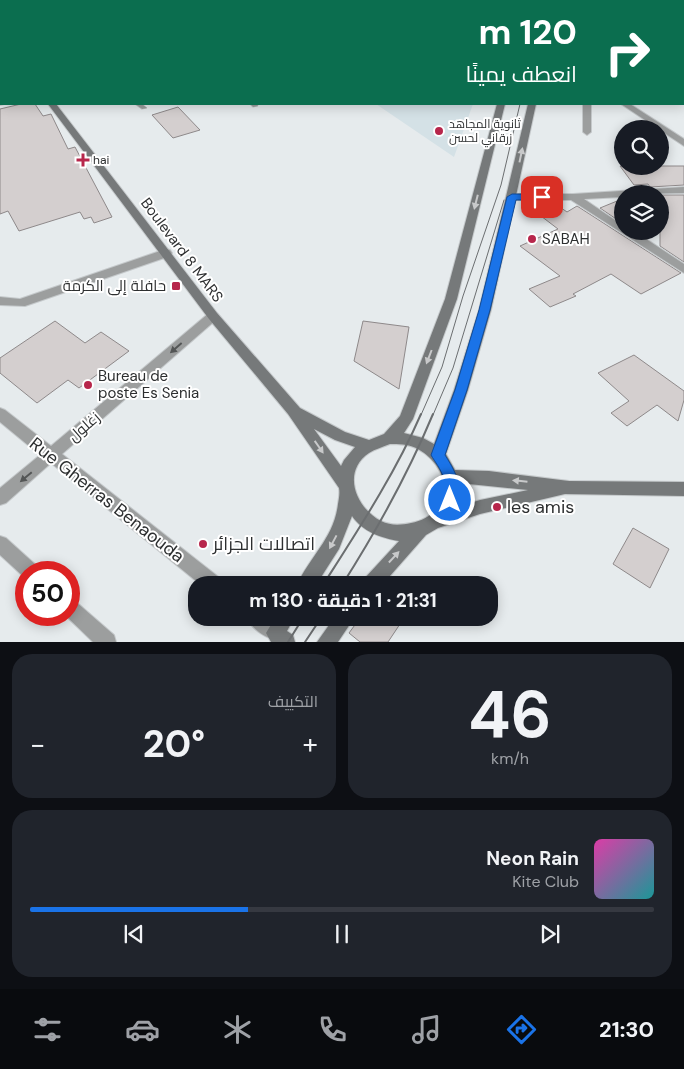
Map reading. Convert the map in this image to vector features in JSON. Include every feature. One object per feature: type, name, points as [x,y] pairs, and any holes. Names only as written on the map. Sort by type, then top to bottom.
[{"type":"main road","name":"Boulevard 8 MARS","points":[[53,105],[213,316],[293,410]]},
{"type":"main road","points":[[389,438],[400,428],[406,418],[451,299],[501,105]]},
{"type":"main road","points":[[438,455],[461,390],[485,310],[532,105]]},
{"type":"main road","points":[[293,410],[315,424],[340,436],[367,445]]},
{"type":"main road","points":[[293,410],[346,490],[354,509],[364,520],[378,528],[393,532],[407,532],[420,529],[436,521],[524,496],[568,488]]},
{"type":"main road","points":[[312,576],[331,547],[340,530],[346,512],[347,469],[355,455],[367,445],[389,438],[410,440],[421,443],[438,455],[450,476],[452,488],[450,500],[445,511],[436,521]]},
{"type":"main road","points":[[450,476],[489,478],[568,488],[684,489]]},
{"type":"main road","points":[[378,576],[420,529]]},
{"type":"main road","points":[[326,642],[339,626]]},
{"type":"street","points":[[587,105],[587,132]]},
{"type":"street","points":[[627,105],[684,143]]},
{"type":"street","points":[[669,191],[684,190]]},
{"type":"street","points":[[512,197],[614,195]]},
{"type":"street","points":[[573,197],[614,224]]},
{"type":"street","points":[[640,240],[684,269]]},
{"type":"street","points":[[0,301],[22,303],[166,253]]},
{"type":"street","name":"زغلول","points":[[0,498],[213,316]]},
{"type":"street","name":"Rue Gherras Benaouda","points":[[0,414],[204,576]]},
{"type":"street","points":[[0,544],[19,561]]},
{"type":"street","points":[[80,617],[107,642]]},
{"type":"shaded area","name":"ثانوية المجاهد زرقاني لحسن","points":[[377,105],[473,105],[454,157]]},
{"type":"building","points":[[17,105],[36,105],[43,116],[51,114],[68,149],[75,147],[112,217],[94,223],[91,217],[84,219],[80,212],[19,231],[8,211],[0,214],[0,109]]},
{"type":"building","points":[[178,107],[200,130],[173,138],[152,115]]},
{"type":"building","points":[[669,166],[684,166],[684,185],[634,185],[627,175],[669,175]]},
{"type":"building","points":[[669,195],[684,195],[684,262],[660,246],[660,240],[669,240]]},
{"type":"building","points":[[614,202],[614,218],[600,208]]},
{"type":"building","points":[[557,205],[567,212],[577,206],[614,230],[614,240],[630,240],[681,273],[641,294],[611,274],[573,294],[576,296],[550,307],[529,289],[560,276],[520,246],[558,229],[537,213]]},
{"type":"building","points":[[55,321],[85,343],[101,332],[129,351],[79,388],[68,380],[37,403],[0,373],[0,358]]},
{"type":"building","points":[[363,321],[409,327],[399,389],[354,361]]},
{"type":"building","points":[[634,355],[684,391],[684,400],[678,421],[657,405],[627,426],[611,413],[629,401],[598,373]]},
{"type":"building","points":[[633,528],[669,549],[650,588],[613,564]]},
{"type":"building","points":[[354,626],[399,626],[388,642],[360,642],[349,633]]},
{"type":"tram line","points":[[421,415],[442,367],[463,296],[501,185],[520,105]]},
{"type":"tram line","points":[[433,415],[453,368],[504,200]]},
{"type":"tram line","points":[[329,576],[388,480],[421,414]]},
{"type":"tram line","points":[[347,576],[391,501],[433,414]]},
{"type":"tram line","points":[[288,642],[298,626]]},
{"type":"tram line","points":[[305,642],[316,626]]},
{"type":"place","name":"ثانوية المجاهد زرقاني لحسن","points":[[439,131]]},
{"type":"place","name":"hai","points":[[83,160]]},
{"type":"place","name":"SABAH","points":[[532,239]]},
{"type":"place","name":"حافلة إلى الكرمة","points":[[176,286]]},
{"type":"place","name":"Bureau de poste Es Senia","points":[[88,385]]},
{"type":"place","name":"les amis","points":[[497,507]]},
{"type":"place","name":"اتصالات الجزائر","points":[[203,544]]},
{"type":"route","points":[[450,500],[452,488],[450,476],[446,465],[438,455],[461,390],[485,310],[512,197],[542,197]]}]
